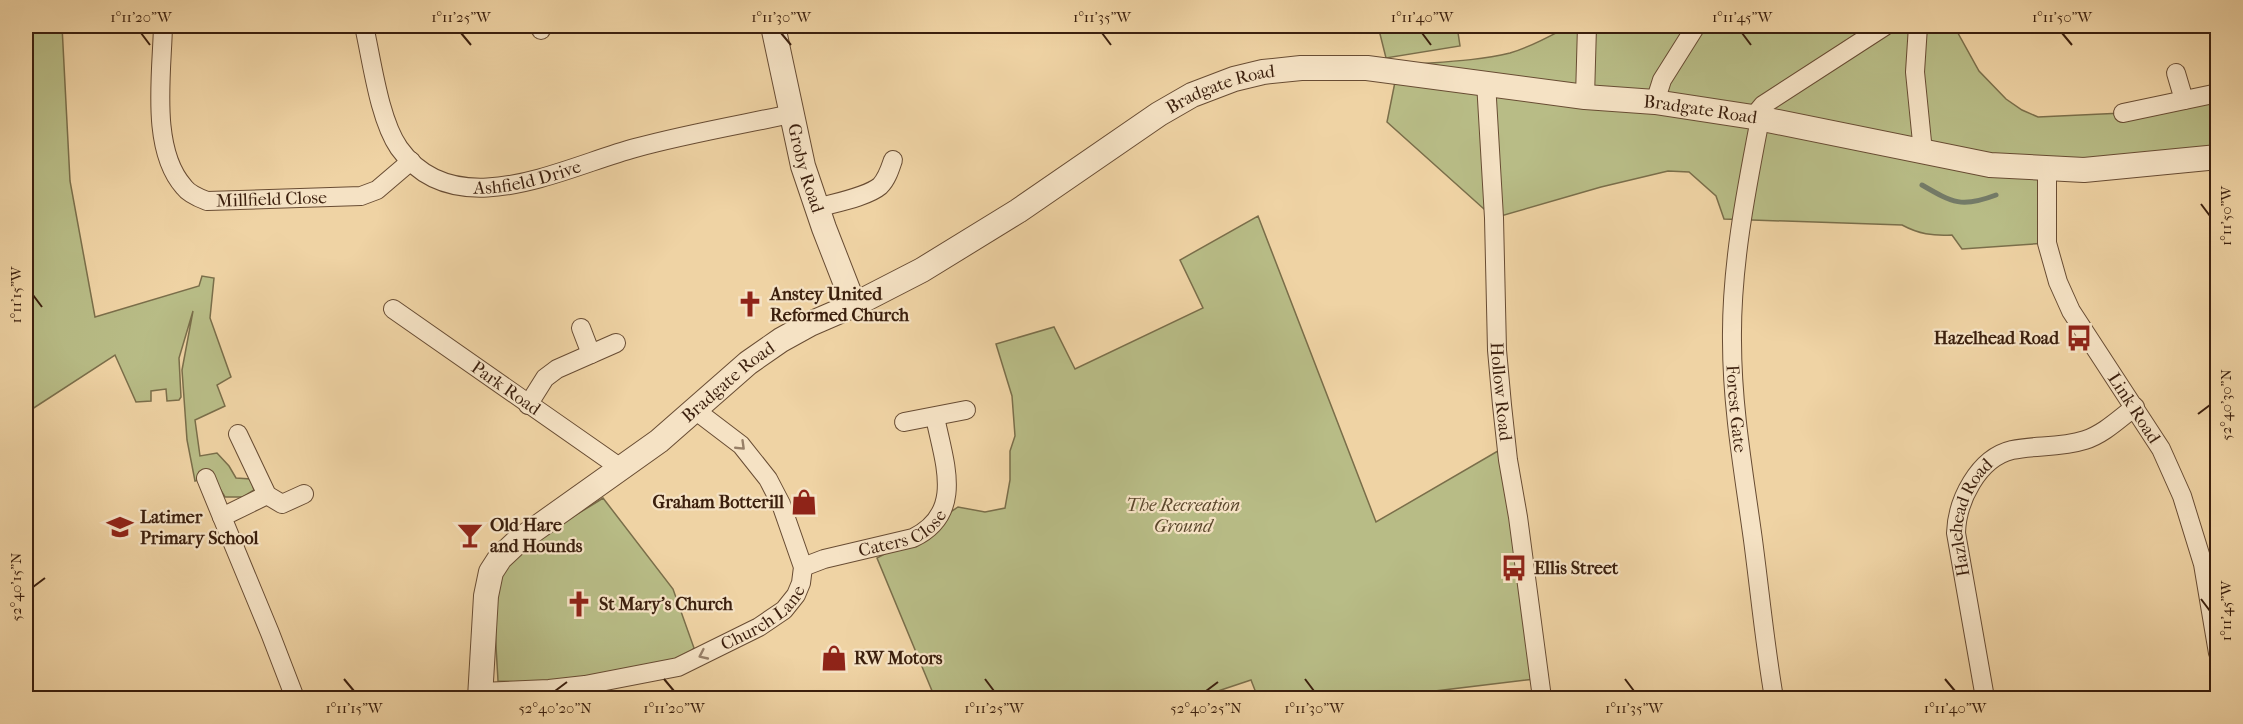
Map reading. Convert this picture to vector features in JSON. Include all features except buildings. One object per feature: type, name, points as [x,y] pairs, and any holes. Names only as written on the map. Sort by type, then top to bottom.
[{"type":"street","name":"Millfield Close","points":[[163,26],[160,134],[170,165],[184,188],[198,197],[207,201],[361,196],[377,190],[411,161]]},
{"type":"street","name":"Ashfield Drive","points":[[364,26],[385,116],[399,148],[425,174],[460,186],[485,187],[526,183],[634,148],[791,114]]},
{"type":"street","name":"Groby Road","points":[[773,26],[803,166],[854,305]]},
{"type":"street","points":[[1585,97],[1587,26]]},
{"type":"street","points":[[1655,102],[1662,80],[1696,26]]},
{"type":"street","points":[[1757,118],[1763,105],[1885,26]]},
{"type":"street","points":[[1918,26],[1915,72],[1923,152]]},
{"type":"street","name":"Bradgate Road","points":[[480,695],[486,596],[491,572],[500,558],[517,542],[618,471],[695,410],[748,363],[781,340],[922,270],[1018,211],[1159,114],[1192,95],[1234,79],[1263,72],[1301,68],[1367,68],[1486,82],[1585,97],[1655,102],[1822,130],[1990,165],[2047,169],[2094,169],[2217,157]]},
{"type":"street","points":[[2176,73],[2184,100]]},
{"type":"street","name":"Hollow Road","points":[[1486,82],[1494,225],[1497,350],[1508,460],[1520,529],[1542,699]]},
{"type":"street","points":[[2123,113],[2217,93]]},
{"type":"street","name":"Forest Gate","points":[[1757,118],[1736,266],[1732,339],[1736,418],[1774,699]]},
{"type":"street","points":[[817,208],[861,195],[880,186],[893,160]]},
{"type":"street","name":"Link Road","points":[[2047,169],[2046,243],[2058,282],[2071,311],[2161,449],[2182,496],[2210,563],[2217,653]]},
{"type":"street","name":"Park Road","points":[[393,309],[612,462],[618,471]]},
{"type":"street","points":[[581,328],[591,354]]},
{"type":"street","points":[[528,405],[545,378],[557,369],[616,343]]},
{"type":"street","name":"Hazlehead Road","points":[[1984,699],[1956,533],[1956,518],[1965,492],[1980,472],[2001,455],[2012,450],[2064,445],[2088,439],[2135,407]]},
{"type":"street","name":"Church Lane","points":[[480,695],[550,694],[678,667],[741,637],[784,610],[799,589],[803,567],[781,504],[768,479],[741,445],[695,410]]},
{"type":"street","points":[[904,422],[966,410]]},
{"type":"street","name":"Caters Close","points":[[803,567],[824,559],[913,538],[924,533],[934,523],[943,510],[949,484],[935,417]]},
{"type":"street","points":[[238,434],[267,495],[282,504],[304,494]]},
{"type":"street","points":[[206,478],[270,633],[294,699]]},
{"type":"street","points":[[222,517],[267,495]]},
{"type":"green space","points":[[26,26],[62,26],[70,181],[95,317],[199,286],[202,276],[214,278],[210,318],[231,377],[217,385],[225,406],[195,420],[200,456],[217,453],[236,478],[251,479],[254,490],[243,497],[225,497],[212,476],[195,481],[187,440],[182,370],[193,311],[179,358],[181,397],[179,400],[167,401],[166,389],[151,391],[151,401],[136,402],[115,355],[26,413]]},
{"type":"green space","points":[[1378,26],[1457,26],[1460,46],[1386,58]]},
{"type":"green space","points":[[1569,26],[1954,26],[1979,71],[2006,99],[2038,117],[2123,113],[2218,93],[2217,146],[2047,169],[2047,243],[1962,249],[1952,235],[1926,234],[1902,225],[1724,219],[1716,196],[1689,172],[1668,171],[1601,187],[1494,218],[1387,122],[1395,82],[1394,66],[1467,60],[1510,53]]},
{"type":"green space","name":"The Recreation Ground","points":[[1258,216],[1376,522],[1503,448],[1535,679],[1427,692],[1427,698],[1258,698],[1251,680],[1197,698],[935,698],[877,558],[924,533],[934,523],[958,507],[985,512],[1005,508],[1010,480],[1010,451],[1015,436],[1012,396],[996,344],[1054,327],[1075,369],[1203,308],[1180,260]]},
{"type":"green space","points":[[603,498],[673,589],[694,648],[678,667],[585,685],[498,681],[495,608],[499,580],[503,571],[535,542]]},
{"type":"waterway","points":[[1922,185],[1958,202],[1974,201],[1996,195]]},
{"type":"place","name":"Anstey United Reformed Church","points":[[750,304]]},
{"type":"place","name":"Hazelhead Road","points":[[2079,338]]},
{"type":"place","name":"Graham Botterill","points":[[804,502]]},
{"type":"place","name":"Latimer Primary School","points":[[120,527]]},
{"type":"place","name":"Old Hare and Hounds","points":[[470,535]]},
{"type":"place","name":"Ellis Street","points":[[1514,568]]},
{"type":"place","name":"St Mary's Church","points":[[579,604]]},
{"type":"place","name":"RW Motors","points":[[834,658]]}]
